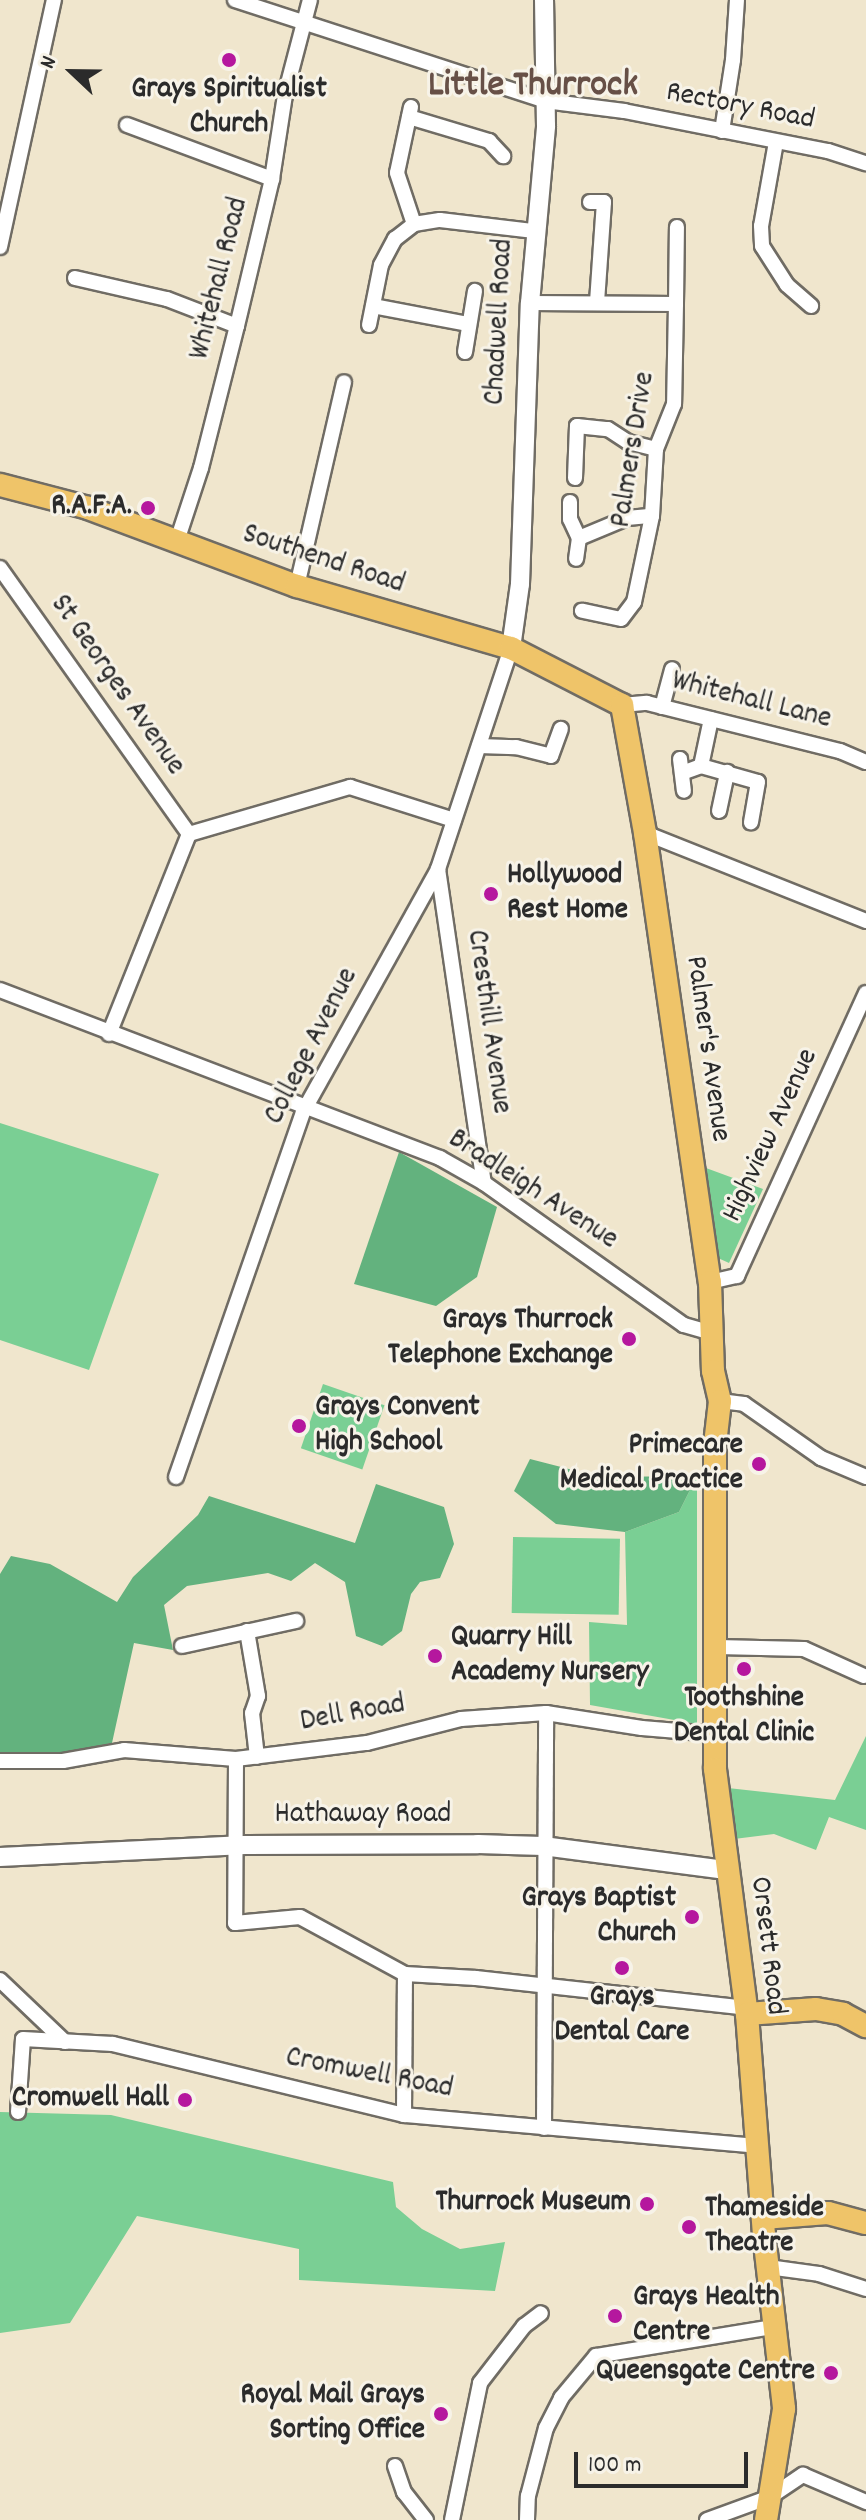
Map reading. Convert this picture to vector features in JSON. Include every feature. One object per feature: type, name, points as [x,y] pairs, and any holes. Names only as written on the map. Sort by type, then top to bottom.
[{"type":"main road","name":"Southend Road","points":[[0,485],[88,508],[176,544],[297,586],[511,648],[622,705]]},
{"type":"main road","name":"Palmer's Avenue","points":[[622,705],[645,833],[710,1282],[713,1371],[720,1401]]},
{"type":"main road","name":"Orsett Road","points":[[720,1401],[715,1444],[717,1647],[714,1734],[726,1870],[747,2011],[756,2146],[784,2409],[775,2493],[766,2520]]},
{"type":"main road","points":[[747,2011],[816,2009],[836,2012],[866,2026]]},
{"type":"main road","points":[[763,2218],[814,2212],[865,2220]]},
{"type":"street","points":[[0,247],[54,0]]},
{"type":"street","name":"Rectory Road","points":[[235,0],[545,101],[624,111],[828,151],[866,163]]},
{"type":"street","name":"Whitehall Road","points":[[176,544],[201,468],[237,326],[272,179],[285,95],[310,0]]},
{"type":"street","name":"Chadwell Road","points":[[511,648],[520,584],[530,303],[545,101],[544,0]]},
{"type":"street","points":[[722,131],[733,60],[737,0]]},
{"type":"street","points":[[414,224],[397,173],[410,112],[489,141],[503,156]]},
{"type":"street","points":[[127,125],[272,179]]},
{"type":"street","points":[[776,142],[761,226],[762,246],[787,285],[811,306]]},
{"type":"street","points":[[597,302],[604,202]]},
{"type":"street","points":[[369,325],[381,265],[395,239],[414,224],[440,220],[534,231]]},
{"type":"street","name":"Palmers Drive","points":[[582,611],[621,619],[634,602],[652,516],[656,449],[674,404],[677,227]]},
{"type":"street","points":[[75,278],[167,299],[237,326]]},
{"type":"street","points":[[465,352],[467,324],[475,291]]},
{"type":"street","points":[[530,303],[676,304]]},
{"type":"street","points":[[373,306],[467,324]]},
{"type":"street","points":[[297,586],[344,382]]},
{"type":"street","points":[[575,478],[577,418],[608,429],[628,442],[656,449]]},
{"type":"street","points":[[570,502],[570,519],[579,538],[576,559]]},
{"type":"street","points":[[579,538],[627,518],[652,516]]},
{"type":"street","name":"St Georges Avenue","points":[[0,568],[189,834]]},
{"type":"street","name":"College Avenue","points":[[176,1477],[307,1105],[438,869],[511,648]]},
{"type":"street","points":[[662,707],[672,669]]},
{"type":"street","name":"Whitehall Lane","points":[[622,705],[638,702],[662,707],[840,751],[866,762]]},
{"type":"street","points":[[701,766],[711,719]]},
{"type":"street","points":[[479,746],[516,747],[551,756],[561,729]]},
{"type":"street","points":[[684,791],[681,766],[701,766],[758,782],[751,822]]},
{"type":"street","points":[[719,811],[727,772]]},
{"type":"street","points":[[109,1034],[189,834],[350,787],[454,820]]},
{"type":"street","points":[[645,833],[866,921]]},
{"type":"street","name":"Cresthill Avenue","points":[[438,869],[484,1183]]},
{"type":"street","name":"Bradleigh Avenue","points":[[0,990],[440,1158],[484,1183],[684,1325],[712,1333]]},
{"type":"street","name":"Highview Avenue","points":[[710,1282],[737,1276],[866,993]]},
{"type":"street","points":[[720,1401],[744,1404],[821,1458],[864,1471]]},
{"type":"street","points":[[182,1646],[296,1621]]},
{"type":"street","points":[[247,1631],[258,1696],[252,1713],[257,1757]]},
{"type":"street","points":[[717,1647],[804,1649],[864,1676]]},
{"type":"street","points":[[544,2128],[546,1713]]},
{"type":"street","name":"Dell Road","points":[[0,1761],[63,1761],[124,1750],[236,1759],[367,1743],[461,1719],[546,1713],[642,1728],[714,1734]]},
{"type":"street","points":[[236,1759],[235,1923],[300,1917],[405,1974],[545,1986],[747,2011]]},
{"type":"street","name":"Hathaway Road","points":[[0,1857],[342,1843],[543,1846],[726,1870]]},
{"type":"street","points":[[404,2115],[405,1974]]},
{"type":"street","points":[[0,1980],[65,2042]]},
{"type":"street","name":"Cromwell Road","points":[[18,2112],[23,2039],[113,2044],[404,2115],[756,2146]]},
{"type":"street","points":[[768,2267],[819,2274],[866,2289]]},
{"type":"street","points":[[452,2520],[480,2383],[524,2326],[541,2313]]},
{"type":"street","points":[[527,2520],[530,2485],[546,2428],[561,2398],[596,2356],[773,2327]]},
{"type":"street","points":[[395,2466],[404,2492],[420,2507],[426,2520]]},
{"type":"street","points":[[707,2520],[775,2493],[803,2475],[866,2502]]},
{"type":"green space","points":[[0,1123],[159,1174],[89,1370],[0,1340]]},
{"type":"green space","points":[[399,1152],[497,1207],[477,1277],[436,1306],[354,1284]]},
{"type":"green space","points":[[706,1168],[763,1189],[729,1263],[718,1258]]},
{"type":"green space","points":[[323,1384],[384,1405],[362,1469],[301,1448]]},
{"type":"green space","points":[[530,1459],[600,1477],[697,1476],[679,1512],[625,1532],[556,1524],[514,1491]]},
{"type":"green space","points":[[697,1476],[697,1724],[590,1705],[589,1622],[627,1625],[625,1532],[679,1512]]},
{"type":"green space","points":[[376,1484],[444,1507],[454,1544],[440,1578],[420,1582],[411,1594],[402,1631],[382,1646],[356,1636],[345,1582],[315,1563],[291,1581],[268,1573],[187,1586],[164,1605],[173,1650],[134,1643],[112,1743],[62,1753],[0,1753],[0,1574],[11,1556],[50,1564],[117,1602],[133,1577],[198,1515],[209,1496],[355,1543]]},
{"type":"green space","points":[[513,1537],[620,1539],[619,1615],[512,1613]]},
{"type":"green space","points":[[866,1736],[866,1830],[829,1817],[816,1850],[774,1834],[734,1839],[728,1788],[835,1800]]},
{"type":"green space","points":[[0,2112],[111,2115],[393,2182],[396,2207],[422,2229],[460,2249],[505,2242],[495,2291],[299,2280],[299,2249],[137,2216],[70,2323],[0,2333]]},
{"type":"place","name":"Grays Spiritualist Church","points":[[229,60]]},
{"type":"place","name":"R.A.F.A.","points":[[148,508]]},
{"type":"place","name":"Hollywood Rest Home","points":[[491,894]]},
{"type":"place","name":"Grays Thurrock Telephone Exchange","points":[[629,1339]]},
{"type":"place","name":"Grays Convent High School","points":[[299,1426]]},
{"type":"place","name":"Primecare Medical Practice","points":[[759,1464]]},
{"type":"place","name":"Quarry Hill Academy Nursery","points":[[435,1656]]},
{"type":"place","name":"Toothshine Dental Clinic","points":[[744,1669]]},
{"type":"place","name":"Grays Baptist Church","points":[[692,1917]]},
{"type":"place","name":"Grays Dental Care","points":[[622,1968]]},
{"type":"place","name":"Cromwell Hall","points":[[185,2100]]},
{"type":"place","name":"Thurrock Museum","points":[[647,2204]]},
{"type":"place","name":"Thameside Theatre","points":[[689,2227]]},
{"type":"place","name":"Grays Health Centre","points":[[615,2316]]},
{"type":"place","name":"Queensgate Centre","points":[[831,2373]]},
{"type":"place","name":"Royal Mail Grays Sorting Office","points":[[441,2414]]},
{"type":"district","name":"Little Thurrock","points":[[533,87]]}]
